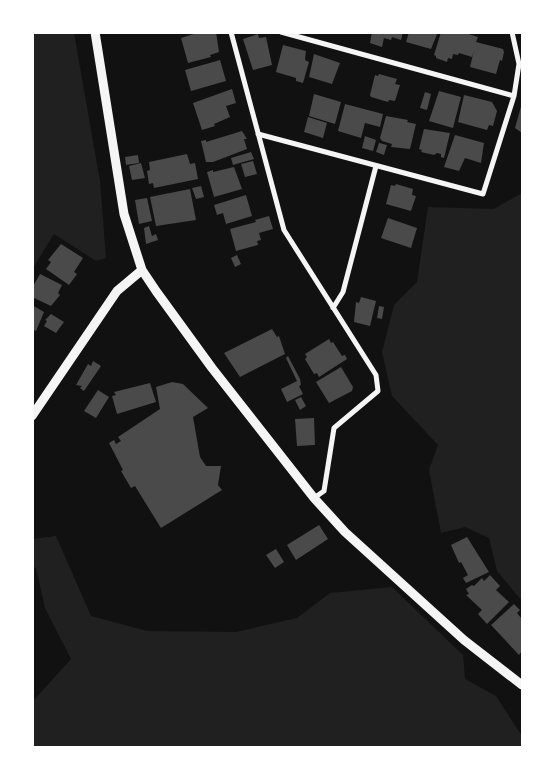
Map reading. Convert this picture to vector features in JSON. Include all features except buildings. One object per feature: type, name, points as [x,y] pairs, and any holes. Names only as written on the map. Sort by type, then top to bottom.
[{"type":"street","points":[[95,32],[124,214],[142,270],[212,368],[314,498],[345,532],[464,640],[522,685]]},
{"type":"street","points":[[231,32],[284,230],[376,375],[378,391],[334,428],[324,491],[314,498]]},
{"type":"street","points":[[281,32],[514,96]]},
{"type":"street","points":[[258,134],[483,194],[514,96],[519,64],[512,32]]},
{"type":"street","points":[[333,308],[344,292],[376,166]]},
{"type":"street","points":[[32,416],[117,291],[142,270]]},
{"type":"shaded area","points":[[33,32],[74,33],[100,181],[106,258],[96,261],[54,234],[33,268]]},
{"type":"shaded area","points":[[522,193],[522,601],[497,571],[489,538],[465,527],[441,533],[429,470],[438,445],[392,396],[382,352],[394,305],[417,282],[428,207],[494,209]]},
{"type":"shaded area","points":[[56,536],[91,616],[147,631],[236,632],[297,618],[330,593],[392,587],[463,655],[465,679],[496,696],[522,736],[522,747],[33,747],[33,701],[71,659],[45,608],[36,568],[33,567],[33,539]]}]
